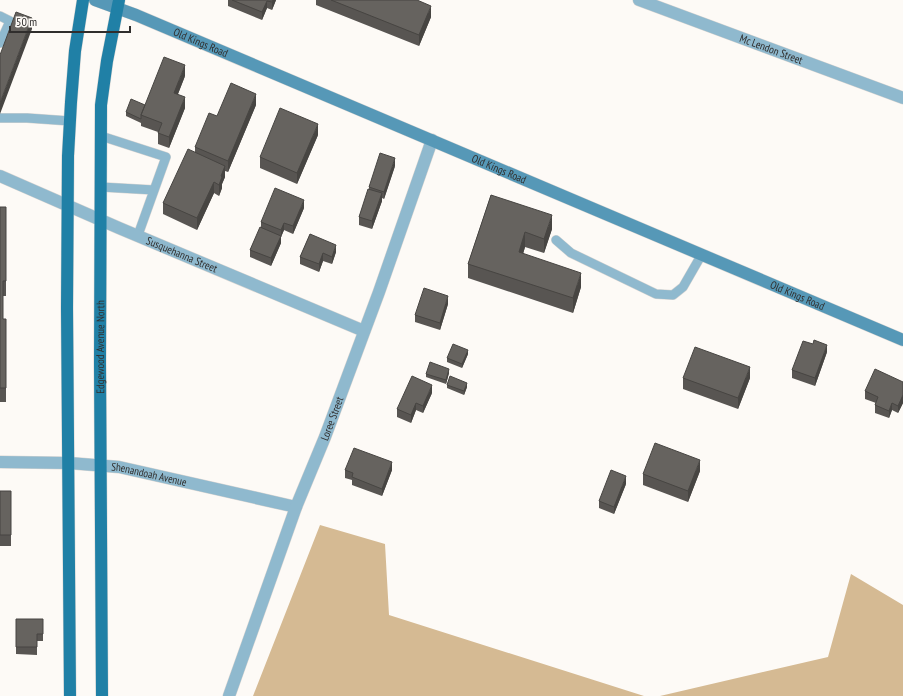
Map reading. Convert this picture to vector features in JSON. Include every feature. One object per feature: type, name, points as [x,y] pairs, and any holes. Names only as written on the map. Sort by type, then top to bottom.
[{"type":"main road","points":[[70,696],[67,308],[68,156],[75,51],[83,0]]},
{"type":"main road","name":"Edgewood Avenue North","points":[[102,696],[101,105],[107,61],[118,4]]},
{"type":"street","name":"Old Kings Road","points":[[95,0],[118,4],[432,140],[903,340]]},
{"type":"street","name":"Mc Lendon Street","points":[[639,0],[903,98]]},
{"type":"street","name":"Loree Street","points":[[229,696],[296,507],[325,437],[432,140]]},
{"type":"street","name":"Susquehanna Street","points":[[0,176],[364,331]]},
{"type":"street","name":"Shenandoah Avenue","points":[[0,462],[69,462],[119,467],[296,507]]},
{"type":"lane","points":[[0,16],[10,21],[0,43]]},
{"type":"lane","points":[[0,118],[70,121]]},
{"type":"lane","points":[[101,136],[166,157],[138,236]]},
{"type":"lane","points":[[101,187],[154,190]]},
{"type":"lane","points":[[556,240],[571,253],[656,294],[673,295],[683,287],[702,254]]},
{"type":"shaded area","points":[[320,525],[385,544],[389,615],[644,696],[253,696]]},
{"type":"shaded area","points":[[851,574],[903,605],[903,696],[660,696],[828,657]]},
{"type":"building","points":[[232,0],[273,0],[272,2],[267,1],[262,12]]},
{"type":"building","points":[[331,0],[417,0],[431,6],[419,35]]},
{"type":"building","points":[[16,12],[32,18],[0,103],[0,55]]},
{"type":"building","points":[[164,57],[185,65],[174,93],[185,97],[169,137],[158,133],[162,123],[141,115]]},
{"type":"building","points":[[231,83],[256,94],[228,161],[195,147],[209,113],[217,116]]},
{"type":"building","points":[[131,99],[145,105],[141,119],[126,112]]},
{"type":"building","points":[[280,108],[318,124],[297,173],[260,157]]},
{"type":"building","points":[[188,149],[225,166],[219,185],[214,182],[197,218],[163,203]]},
{"type":"building","points":[[380,153],[395,158],[384,192],[369,187]]},
{"type":"building","points":[[275,188],[304,200],[293,226],[284,223],[281,230],[261,222]]},
{"type":"building","points":[[368,189],[382,193],[372,221],[359,217]]},
{"type":"building","points":[[491,195],[552,215],[544,239],[525,232],[519,252],[581,273],[573,298],[468,264]]},
{"type":"building","points":[[0,207],[6,207],[6,281],[3,281],[3,319],[6,319],[6,388],[0,388]]},
{"type":"building","points":[[260,227],[281,236],[271,258],[250,250]]},
{"type":"building","points":[[310,234],[336,245],[332,257],[323,253],[319,264],[300,257]]},
{"type":"building","points":[[424,288],[448,296],[440,323],[415,315]]},
{"type":"building","points":[[814,340],[827,345],[815,378],[792,370],[803,341],[813,344]]},
{"type":"building","points":[[453,344],[468,350],[462,364],[447,358]]},
{"type":"building","points":[[695,347],[750,367],[738,398],[683,378]]},
{"type":"building","points":[[430,362],[449,369],[446,380],[426,374]]},
{"type":"building","points":[[875,369],[903,382],[903,395],[898,406],[892,403],[889,411],[875,405],[878,397],[865,391]]},
{"type":"building","points":[[412,376],[432,385],[423,406],[416,403],[411,415],[397,409]]},
{"type":"building","points":[[450,376],[467,383],[464,391],[447,385]]},
{"type":"building","points":[[655,443],[700,460],[688,491],[643,474]]},
{"type":"building","points":[[354,448],[392,462],[382,489],[352,477],[353,473],[345,470]]},
{"type":"building","points":[[611,470],[626,476],[614,507],[599,501]]},
{"type":"building","points":[[0,491],[11,491],[11,535],[0,535]]},
{"type":"building","points":[[16,619],[43,619],[43,634],[37,634],[37,647],[16,647]]}]
